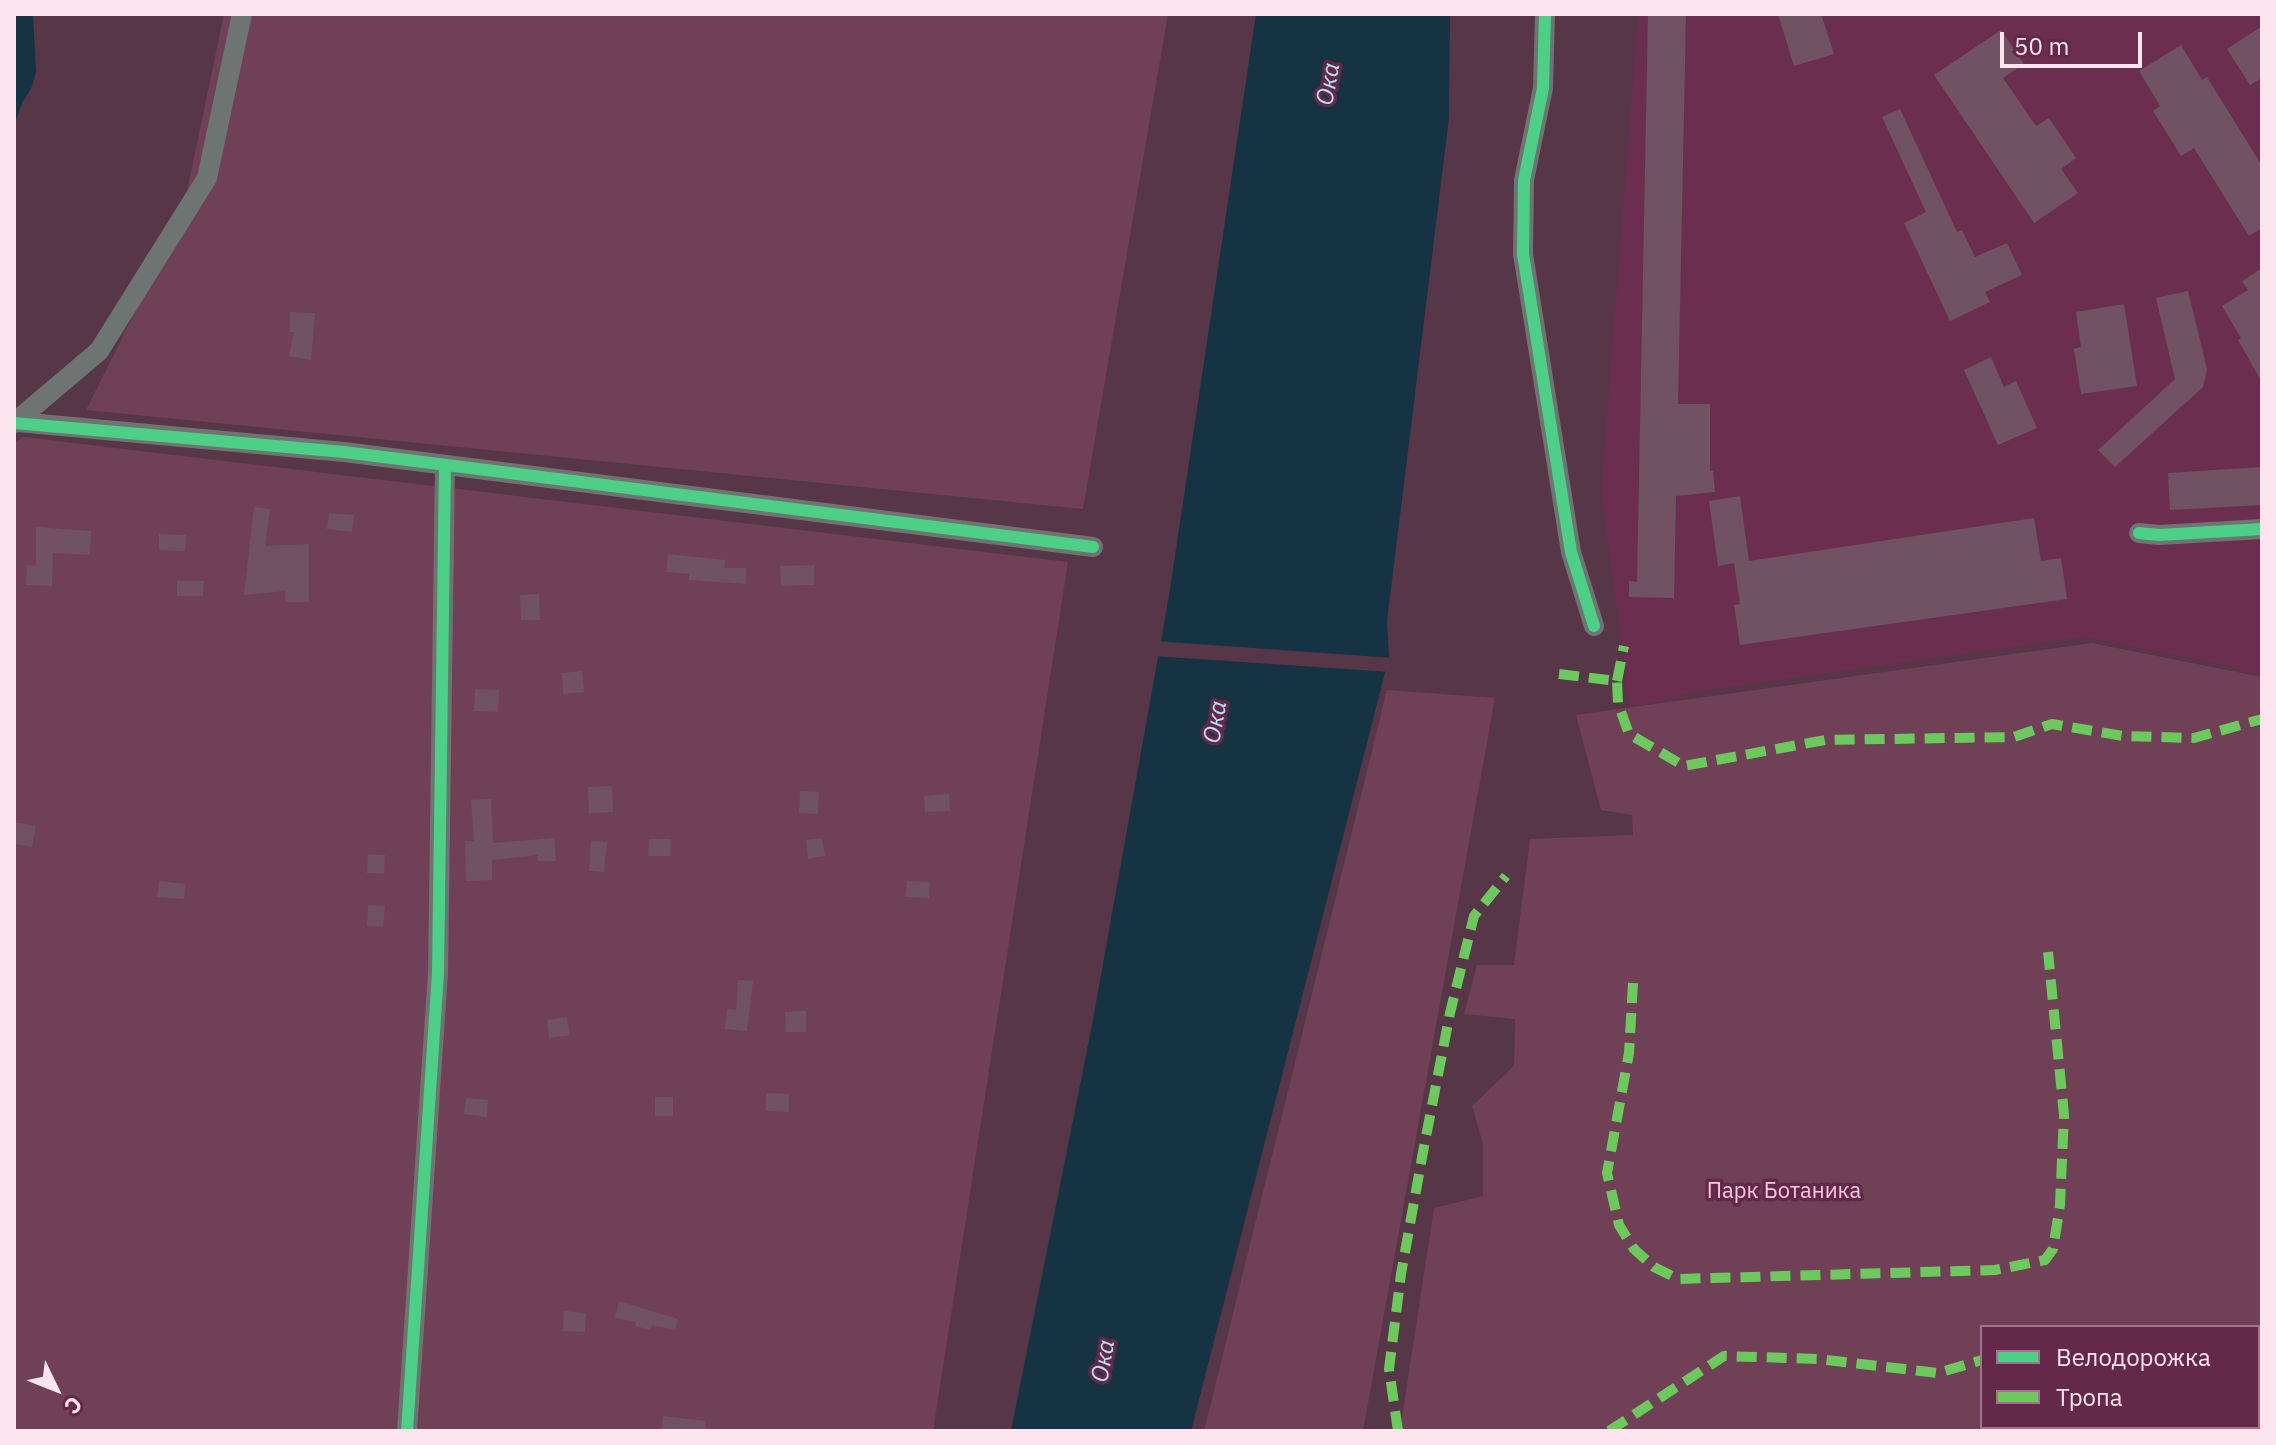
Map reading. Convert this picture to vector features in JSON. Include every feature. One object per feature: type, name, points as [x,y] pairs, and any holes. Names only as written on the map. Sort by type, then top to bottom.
[{"type":"street","points":[[16,422],[99,351],[207,178],[242,14]]},
{"type":"street","points":[[1545,14],[1543,88],[1524,180],[1523,254],[1571,552],[1594,626]]},
{"type":"street","points":[[16,422],[344,452],[1093,547]]},
{"type":"street","points":[[407,1431],[438,973],[445,465]]},
{"type":"street","points":[[2139,533],[2159,535],[2262,529]]},
{"type":"shaded area","points":[[1638,14],[2262,14],[2262,678],[2221,664],[2083,637],[1695,692],[1630,708],[1601,491]]},
{"type":"green space","points":[[224,14],[1168,14],[1083,509],[86,410],[181,220]]},
{"type":"green space","points":[[24,437],[1068,562],[933,1431],[14,1431],[14,443]]},
{"type":"green space","name":"Парк Ботаника","points":[[2092,643],[2262,677],[2262,1431],[1400,1431],[1434,1208],[1483,1196],[1483,1144],[1472,1106],[1514,1066],[1515,1019],[1464,1014],[1477,965],[1514,965],[1530,839],[1633,835],[1632,815],[1601,810],[1576,715]]},
{"type":"green space","points":[[1387,690],[1495,698],[1363,1431],[1204,1431]]},
{"type":"water","points":[[14,14],[33,14],[36,72],[14,126]]},
{"type":"water","name":"Ока","points":[[1256,14],[1450,14],[1449,118],[1387,621],[1389,657],[1191,1431],[1011,1431],[1092,1025],[1169,596]]},
{"type":"pier","points":[[1155,641],[1393,658],[1390,672],[1153,656]]},
{"type":"building","points":[[1648,14],[1686,14],[1678,404],[1710,404],[1710,471],[1713,471],[1715,492],[1676,496],[1674,598],[1629,597],[1629,581],[1637,582]]},
{"type":"building","points":[[1778,14],[1821,14],[1834,54],[1794,66]]},
{"type":"building","points":[[2262,26],[2262,78],[2250,85],[2227,49]]},
{"type":"building","points":[[2001,30],[2024,64],[2003,78],[2036,126],[2049,118],[2076,158],[2061,169],[2078,193],[2034,223],[1934,75]]},
{"type":"building","points":[[2181,45],[2202,80],[2207,77],[2262,166],[2262,228],[2249,236],[2194,148],[2181,156],[2153,111],[2160,106],[2139,71]]},
{"type":"building","points":[[1900,109],[1957,232],[1962,230],[1975,257],[2007,243],[2022,275],[1985,292],[1990,302],[1950,321],[1904,223],[1926,212],[1882,117]]},
{"type":"building","points":[[2262,268],[2262,382],[2222,306],[2248,290],[2242,281]]},
{"type":"building","points":[[2188,291],[2207,369],[2203,387],[2115,467],[2098,450],[2175,379],[2156,298]]},
{"type":"building","points":[[2124,304],[2137,386],[2081,394],[2074,349],[2081,347],[2076,312]]},
{"type":"building","points":[[290,312],[315,313],[311,360],[289,356],[294,332],[290,332]]},
{"type":"building","points":[[1991,357],[2004,387],[2016,381],[2037,428],[1998,445],[1964,370]]},
{"type":"building","points":[[2262,467],[2262,505],[2170,510],[2168,473]]},
{"type":"building","points":[[1740,496],[1749,561],[2034,518],[2041,561],[2061,558],[2067,599],[1740,645],[1734,605],[1740,604],[1734,563],[1718,566],[1709,501]]},
{"type":"building","points":[[254,507],[270,509],[265,546],[309,544],[309,602],[285,602],[285,591],[244,595]]},
{"type":"building","points":[[329,513],[354,515],[352,532],[327,529]]},
{"type":"building","points":[[36,527],[91,531],[90,555],[53,553],[52,586],[26,585],[27,565],[36,566]]},
{"type":"building","points":[[159,534],[186,535],[185,551],[159,550]]},
{"type":"building","points":[[668,554],[725,560],[724,568],[746,568],[746,584],[689,580],[689,574],[666,572]]},
{"type":"building","points":[[814,565],[814,585],[781,586],[780,566]]},
{"type":"building","points":[[177,581],[204,581],[203,596],[177,596]]},
{"type":"building","points":[[539,594],[540,620],[521,620],[520,595]]},
{"type":"building","points":[[582,671],[584,692],[563,694],[562,673]]},
{"type":"building","points":[[475,689],[499,690],[498,712],[474,711]]},
{"type":"building","points":[[612,786],[613,812],[589,813],[588,787]]},
{"type":"building","points":[[800,791],[819,792],[818,814],[799,813]]},
{"type":"building","points":[[949,794],[950,811],[925,812],[924,796]]},
{"type":"building","points":[[491,799],[493,843],[554,838],[556,861],[538,861],[538,855],[492,860],[492,880],[466,881],[465,841],[474,841],[471,800]]},
{"type":"building","points":[[14,822],[36,826],[32,847],[14,844]]},
{"type":"building","points":[[822,838],[825,856],[808,859],[806,840]]},
{"type":"building","points":[[649,839],[671,839],[670,856],[648,856]]},
{"type":"building","points":[[591,841],[607,842],[604,872],[589,871]]},
{"type":"building","points":[[368,854],[385,855],[384,874],[367,873]]},
{"type":"building","points":[[159,881],[185,884],[184,899],[157,897]]},
{"type":"building","points":[[907,881],[930,882],[929,898],[905,897]]},
{"type":"building","points":[[368,905],[385,906],[383,927],[367,926]]},
{"type":"building","points":[[738,980],[753,981],[747,1031],[725,1029],[727,1009],[736,1010]]},
{"type":"building","points":[[806,1011],[806,1032],[786,1032],[785,1012]]},
{"type":"building","points":[[567,1017],[570,1035],[549,1038],[547,1020]]},
{"type":"building","points":[[766,1093],[789,1094],[789,1112],[766,1111]]},
{"type":"building","points":[[655,1097],[673,1097],[673,1116],[655,1116]]},
{"type":"building","points":[[466,1098],[488,1100],[487,1117],[464,1114]]},
{"type":"building","points":[[619,1301],[678,1319],[675,1330],[652,1325],[650,1330],[635,1326],[636,1322],[615,1318]]},
{"type":"building","points":[[564,1311],[586,1313],[585,1332],[563,1331]]},
{"type":"building","points":[[663,1416],[706,1421],[705,1431],[661,1431]]},
{"type":"marked path","points":[[1617,681],[1624,646]]},
{"type":"marked path","points":[[1559,674],[1617,681],[1618,703],[1629,734],[1684,766],[1825,740],[2014,737],[2052,724],[2123,736],[2194,738],[2262,719]]},
{"type":"marked path","points":[[1398,1431],[1389,1369],[1401,1274],[1450,1013],[1474,916],[1506,876]]},
{"type":"marked path","points":[[1633,983],[1629,1053],[1607,1173],[1619,1225],[1634,1249],[1654,1267],[1678,1279],[1995,1270],[2045,1260],[2053,1249],[2060,1205],[2064,1115],[2048,952]]},
{"type":"marked path","points":[[1609,1431],[1724,1356],[1818,1359],[1938,1373],[1980,1361]]},
{"type":"cycle path","points":[[1545,14],[1543,88],[1524,180],[1523,254],[1571,552],[1594,626]]},
{"type":"cycle path","points":[[14,423],[344,452],[1093,547]]},
{"type":"cycle path","points":[[407,1431],[438,973],[445,465]]},
{"type":"cycle path","points":[[2139,533],[2159,535],[2262,529]]}]
